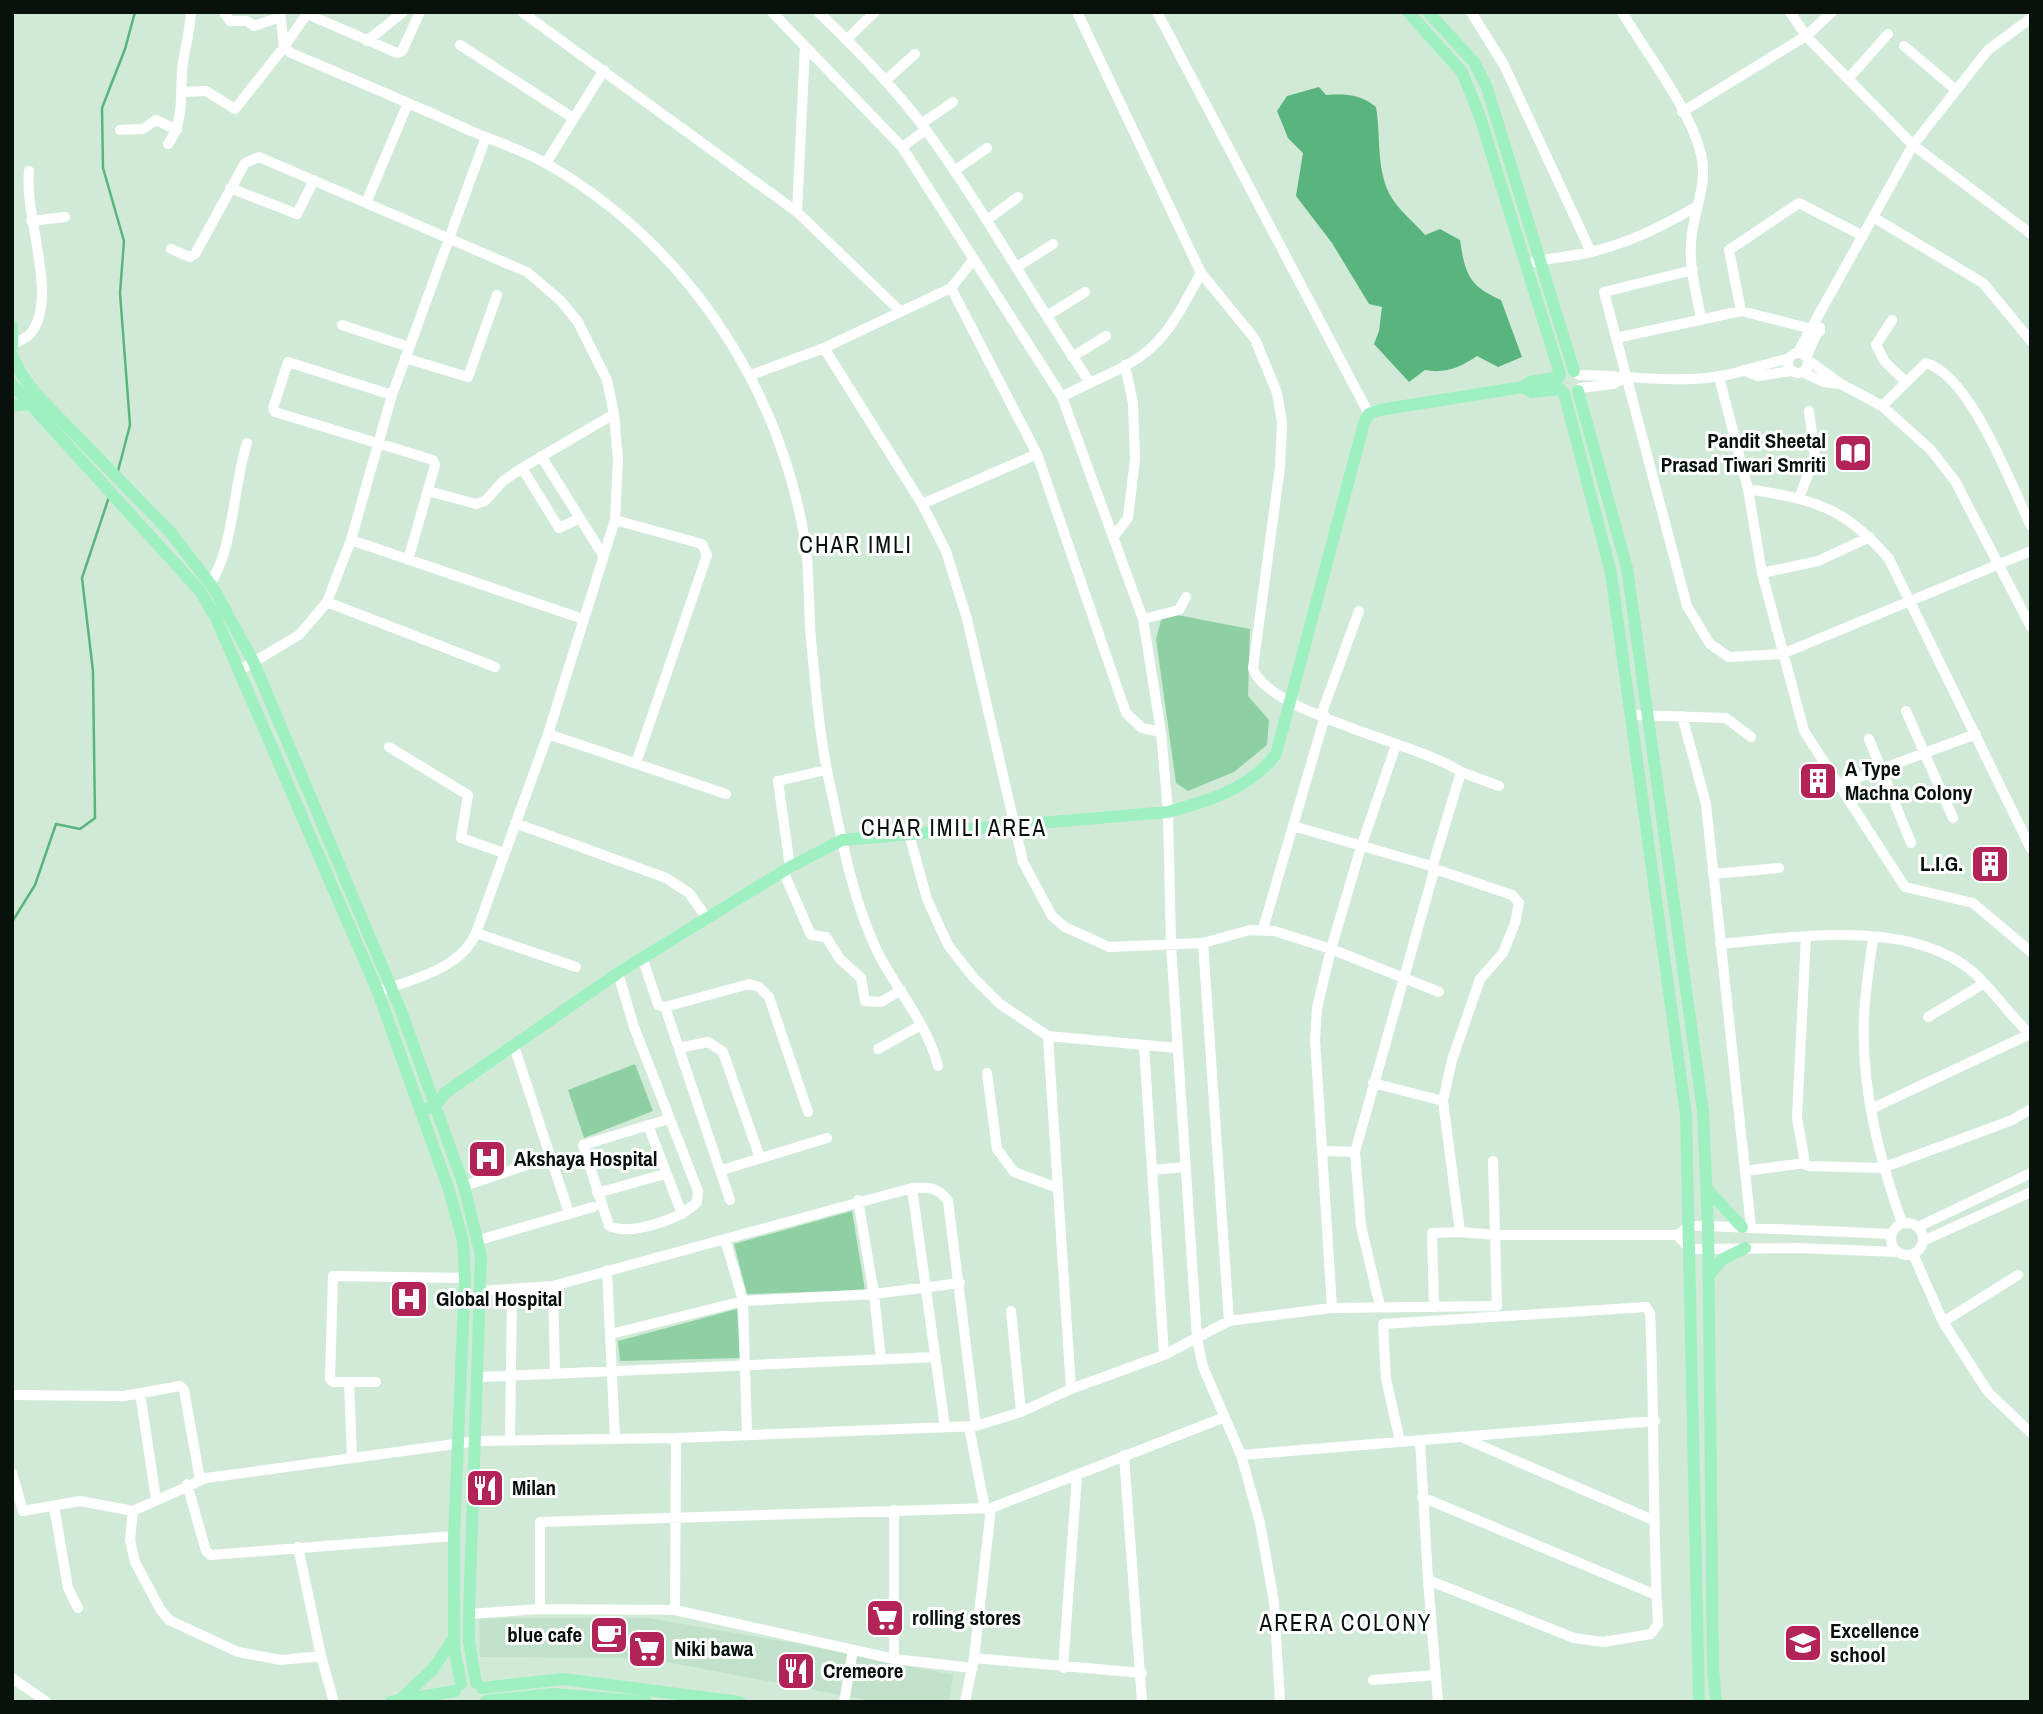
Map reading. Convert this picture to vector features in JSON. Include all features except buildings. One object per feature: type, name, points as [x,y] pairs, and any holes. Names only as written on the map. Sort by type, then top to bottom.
[{"type":"main road","points":[[1408,12],[1462,72],[1479,114],[1525,264],[1593,447],[1628,568],[1693,1040],[1704,1149],[1708,1226],[1713,1668],[1716,1702]]},
{"type":"main road","points":[[1428,12],[1479,69],[1542,260],[1569,382],[1579,450],[1611,573],[1633,715],[1689,1148],[1699,1702]]},
{"type":"main road","points":[[12,326],[13,346]]},
{"type":"main road","points":[[13,361],[36,394],[146,506],[210,584],[254,663],[438,1097],[479,1240],[480,1377],[469,1642],[479,1686],[486,1701],[531,1699],[554,1694],[646,1702]]},
{"type":"main road","points":[[419,1105],[438,1097],[642,957],[786,869],[842,840],[1168,812],[1206,802],[1259,773],[1276,754],[1364,423],[1370,414],[1379,410],[1523,387],[1530,382],[1569,382]]},
{"type":"main road","points":[[12,384],[200,591],[240,670],[378,992],[419,1105],[463,1241],[465,1278],[454,1536],[457,1692]]},
{"type":"main road","points":[[12,406],[30,404]]},
{"type":"main road","points":[[1579,450],[1593,447]]},
{"type":"main road","points":[[1676,1042],[1693,1040]]},
{"type":"main road","points":[[1689,1148],[1704,1149]]},
{"type":"main road","points":[[1706,1188],[1746,1227]]},
{"type":"main road","points":[[1708,1276],[1723,1259],[1745,1248]]},
{"type":"main road","points":[[396,1700],[433,1669],[454,1638]]},
{"type":"main road","points":[[396,1700],[457,1692],[479,1686],[563,1679],[662,1689],[740,1702]]},
{"type":"street","points":[[168,144],[177,130],[191,12]]},
{"type":"street","points":[[368,41],[403,12]]},
{"type":"street","points":[[181,92],[206,91],[235,109],[285,47],[307,13],[397,53],[402,51],[420,12]]},
{"type":"street","points":[[522,12],[797,212],[900,310]]},
{"type":"street","points":[[772,12],[902,147],[1062,397],[1143,619],[1161,732],[1168,812],[1171,945],[1198,1338],[1203,1367],[1241,1455],[1269,1561],[1280,1702]]},
{"type":"street","points":[[818,12],[847,39],[924,127],[988,219],[1089,381]]},
{"type":"street","points":[[847,39],[875,12]]},
{"type":"street","points":[[1077,12],[1201,273],[1255,339],[1281,407],[1280,467],[1253,668],[1261,684],[1289,702],[1499,786]]},
{"type":"street","points":[[1157,12],[1370,414]]},
{"type":"street","points":[[1471,12],[1504,65],[1591,252]]},
{"type":"street","points":[[1622,12],[1682,112],[1701,154],[1703,190],[1697,206],[1690,247],[1701,319]]},
{"type":"street","points":[[1790,12],[1806,36],[1913,145],[2031,234]]},
{"type":"street","points":[[1682,112],[1806,36],[1832,12]]},
{"type":"street","points":[[226,14],[230,22],[247,21],[254,26],[280,15],[285,47],[291,53],[546,163],[621,214],[658,249],[707,308],[751,375],[789,467],[805,543],[811,639],[826,770],[842,840],[865,923],[921,1025],[938,1066]]},
{"type":"street","points":[[1743,370],[1758,376],[1797,372],[1807,367],[1804,356],[1821,316],[1913,145],[1988,50],[2031,18]]},
{"type":"street","points":[[1848,79],[1888,34]]},
{"type":"street","points":[[460,45],[573,118]]},
{"type":"street","points":[[797,212],[805,46]]},
{"type":"street","points":[[1904,46],[1956,90]]},
{"type":"street","points":[[885,81],[915,54]]},
{"type":"street","points":[[546,163],[604,70]]},
{"type":"street","points":[[902,147],[953,102]]},
{"type":"street","points":[[366,203],[408,103]]},
{"type":"street","points":[[120,130],[143,129],[156,120],[177,130]]},
{"type":"street","points":[[240,670],[299,635],[327,602],[351,540],[392,396],[486,137]]},
{"type":"street","points":[[954,171],[987,148]]},
{"type":"street","points":[[171,249],[193,257],[245,163],[259,157],[527,272],[560,300],[578,322],[596,353],[607,380],[614,414],[618,460],[615,520],[548,734],[476,933],[463,954],[439,968],[378,992]]},
{"type":"street","points":[[13,346],[30,335],[42,314],[42,277],[27,192],[29,171]]},
{"type":"street","points":[[230,188],[297,214],[314,180]]},
{"type":"street","points":[[988,219],[1018,197]]},
{"type":"street","points":[[1741,311],[1729,250],[1798,203],[1863,236]]},
{"type":"street","points":[[1525,264],[1591,252],[1667,224],[1697,206]]},
{"type":"street","points":[[31,221],[65,217]]},
{"type":"street","points":[[1873,217],[1983,283],[2031,341]]},
{"type":"street","points":[[1017,267],[1053,244]]},
{"type":"street","points":[[751,375],[824,348],[951,288],[974,259]]},
{"type":"street","points":[[1693,271],[1604,292],[1686,606],[1710,644],[1729,657],[1782,654],[2031,551]]},
{"type":"street","points":[[1062,397],[1152,348],[1171,325],[1201,273]]},
{"type":"street","points":[[951,288],[1037,454],[1126,713],[1143,728],[1161,732]]},
{"type":"street","points":[[1047,316],[1085,292]]},
{"type":"street","points":[[405,358],[468,377],[497,295]]},
{"type":"street","points":[[1616,338],[1741,311],[1815,329]]},
{"type":"street","points":[[1892,320],[1876,345],[1885,362],[1906,382]]},
{"type":"street","points":[[342,325],[409,347]]},
{"type":"street","points":[[1072,357],[1106,336]]},
{"type":"street","points":[[824,348],[922,504],[946,551],[958,587],[1023,862],[1052,916],[1065,927],[1110,947],[1203,943],[1263,929],[1331,949],[1439,992]]},
{"type":"street","points":[[1569,382],[1612,375],[1625,378],[1719,377],[1758,364],[1804,356],[1841,384],[1882,407],[1931,450],[1955,481],[2031,627]]},
{"type":"street","points":[[1788,359],[1797,372],[1824,382],[1841,384]]},
{"type":"street","points":[[392,396],[288,362],[273,408],[275,412],[433,460],[435,466],[408,560]]},
{"type":"street","points":[[1882,407],[1926,363],[1935,366],[1955,384],[1975,413],[2031,526]]},
{"type":"street","points":[[1114,536],[1128,518],[1135,459],[1133,403],[1125,365]]},
{"type":"street","points":[[1719,377],[1748,489],[1762,573],[1804,731],[1905,887],[1939,893],[1978,906],[2031,952]]},
{"type":"street","points":[[1799,498],[1815,456],[1809,411]]},
{"type":"street","points":[[428,491],[476,505],[482,503],[503,481],[522,468],[614,414]]},
{"type":"street","points":[[210,584],[224,558],[238,472],[247,443]]},
{"type":"street","points":[[922,504],[1037,454]]},
{"type":"street","points":[[541,456],[603,555]]},
{"type":"street","points":[[522,468],[559,528],[580,518]]},
{"type":"street","points":[[1748,489],[1799,498],[1834,509],[1870,537],[1889,559],[2031,849]]},
{"type":"street","points":[[615,520],[702,544],[707,555],[636,763]]},
{"type":"street","points":[[1762,573],[1818,561],[1870,537]]},
{"type":"street","points":[[351,540],[583,619]]},
{"type":"street","points":[[1143,619],[1179,610],[1186,597]]},
{"type":"street","points":[[327,602],[495,667]]},
{"type":"street","points":[[1263,929],[1323,715],[1359,611]]},
{"type":"street","points":[[1906,711],[1953,818]]},
{"type":"street","points":[[1633,715],[1726,718],[1751,737]]},
{"type":"street","points":[[1682,716],[1706,804],[1745,1171],[1746,1227]]},
{"type":"street","points":[[548,734],[726,794]]},
{"type":"street","points":[[1838,785],[1976,734]]},
{"type":"street","points":[[1869,739],[1911,843]]},
{"type":"street","points":[[1332,1308],[1315,1040],[1317,1008],[1361,847],[1396,744]]},
{"type":"street","points":[[389,747],[468,795],[461,838],[504,853]]},
{"type":"street","points":[[826,770],[779,781],[786,869],[811,936],[826,937],[839,959],[855,969],[863,981],[865,1001],[881,1002],[901,990]]},
{"type":"street","points":[[1380,1306],[1361,1226],[1355,1152],[1432,868],[1461,772]]},
{"type":"street","points":[[515,823],[666,878],[689,893],[706,917]]},
{"type":"street","points":[[1293,826],[1512,895],[1520,908],[1503,953],[1480,979],[1452,1060],[1443,1101],[1460,1232]]},
{"type":"street","points":[[909,834],[927,899],[948,945],[973,977],[1000,1004],[1048,1036],[1177,1048]]},
{"type":"street","points":[[1713,874],[1779,868]]},
{"type":"street","points":[[476,933],[576,967]]},
{"type":"street","points":[[1720,944],[1806,936],[1873,937],[1929,946],[1972,971],[2030,1035],[1871,1109]]},
{"type":"street","points":[[1805,1163],[1797,1118],[1806,936]]},
{"type":"street","points":[[1873,937],[1864,1018],[1871,1109],[1882,1168],[1902,1223]]},
{"type":"street","points":[[1203,943],[1229,1321]]},
{"type":"street","points":[[642,957],[653,995],[658,1005],[665,1007],[749,984],[759,987],[768,997],[808,1112]]},
{"type":"street","points":[[618,973],[669,1119],[698,1191],[697,1202],[682,1214],[616,1230],[609,1226],[583,1145],[669,1119]]},
{"type":"street","points":[[1928,1017],[1983,984]]},
{"type":"street","points":[[665,1007],[730,1200]]},
{"type":"street","points":[[878,1049],[921,1025]]},
{"type":"street","points":[[1048,1036],[1071,1389]]},
{"type":"street","points":[[679,1048],[708,1042],[723,1052],[760,1158]]},
{"type":"street","points":[[514,1046],[569,1213]]},
{"type":"street","points":[[1144,1046],[1164,1354]]},
{"type":"street","points":[[987,1073],[997,1149],[1014,1172],[1058,1188]]},
{"type":"street","points":[[1373,1083],[1443,1101]]},
{"type":"street","points":[[1745,1171],[1805,1163],[1815,1168],[1882,1168],[2010,1121],[2031,1109]]},
{"type":"street","points":[[648,1125],[682,1214]]},
{"type":"street","points":[[722,1170],[827,1138]]},
{"type":"street","points":[[1323,1151],[1355,1152]]},
{"type":"street","points":[[464,1186],[551,1157]]},
{"type":"street","points":[[12,1474],[23,1511],[80,1501],[132,1511],[200,1479],[459,1442],[676,1438],[973,1426],[1021,1412],[1071,1389],[1164,1354],[1229,1321],[1332,1308],[1497,1306],[1493,1161]]},
{"type":"street","points":[[1152,1170],[1186,1167]]},
{"type":"street","points":[[597,1193],[665,1174]]},
{"type":"street","points":[[1902,1223],[1918,1227],[2031,1174]]},
{"type":"street","points":[[912,1188],[945,1427]]},
{"type":"street","points":[[481,1291],[553,1286],[858,1200],[912,1188],[934,1188],[942,1192],[948,1201],[960,1283],[973,1426],[988,1508],[973,1663],[965,1702]]},
{"type":"street","points":[[1913,1254],[1923,1241],[2030,1194]]},
{"type":"street","points":[[858,1200],[874,1294],[881,1360]]},
{"type":"street","points":[[479,1240],[593,1207]]},
{"type":"street","points":[[1898,1252],[1892,1244],[1892,1234],[1902,1223]]},
{"type":"street","points":[[1434,1307],[1432,1233],[1676,1235],[1690,1226],[1708,1226],[1892,1234]]},
{"type":"street","points":[[1918,1227],[1923,1241]]},
{"type":"street","points":[[1676,1235],[1690,1249],[1745,1248],[1913,1254]]},
{"type":"street","points":[[725,1239],[743,1301],[747,1434]]},
{"type":"street","points":[[1913,1254],[1944,1321],[1988,1392],[2031,1433]]},
{"type":"street","points":[[607,1270],[615,1439]]},
{"type":"street","points":[[1944,1321],[2018,1275]]},
{"type":"street","points":[[376,1382],[333,1382],[330,1376],[333,1276],[465,1278]]},
{"type":"street","points":[[611,1334],[743,1301],[874,1294],[960,1283]]},
{"type":"street","points":[[553,1286],[555,1373]]},
{"type":"street","points":[[510,1440],[512,1290]]},
{"type":"street","points":[[1400,1441],[1386,1379],[1383,1324],[1646,1307],[1650,1313],[1655,1421],[1653,1520],[1658,1624],[1651,1634],[1603,1642],[1574,1637],[1428,1580]]},
{"type":"street","points":[[1011,1311],[1021,1412]]},
{"type":"street","points":[[480,1377],[936,1357]]},
{"type":"street","points":[[349,1382],[352,1457]]},
{"type":"street","points":[[12,1395],[124,1396],[182,1387],[200,1479]]},
{"type":"street","points":[[140,1393],[156,1499]]},
{"type":"street","points":[[2019,1421],[2031,1415]]},
{"type":"street","points":[[540,1609],[540,1522],[988,1508],[1225,1417]]},
{"type":"street","points":[[1241,1455],[1655,1421]]},
{"type":"street","points":[[1459,1437],[1653,1520]]},
{"type":"street","points":[[675,1610],[676,1438]]},
{"type":"street","points":[[1420,1440],[1438,1702]]},
{"type":"street","points":[[1124,1455],[1143,1702]]},
{"type":"street","points":[[1063,1668],[1077,1476]]},
{"type":"street","points":[[187,1484],[208,1554],[454,1536]]},
{"type":"street","points":[[1423,1497],[1656,1595]]},
{"type":"street","points":[[54,1506],[68,1588],[78,1608]]},
{"type":"street","points":[[894,1510],[894,1659]]},
{"type":"street","points":[[132,1511],[130,1540],[135,1562],[160,1609],[169,1620],[238,1652],[258,1657],[281,1660],[321,1656]]},
{"type":"street","points":[[298,1547],[321,1656],[334,1702]]},
{"type":"street","points":[[470,1614],[540,1609],[675,1610],[894,1659],[1142,1673]]},
{"type":"street","points":[[844,1702],[853,1650]]},
{"type":"street","points":[[1373,1680],[1435,1675]]},
{"type":"street","points":[[12,1678],[47,1702]]},
{"type":"shaded area","points":[[1319,87],[1326,95],[1353,96],[1376,107],[1380,161],[1392,199],[1425,235],[1440,229],[1460,240],[1470,278],[1482,290],[1501,300],[1522,357],[1498,367],[1477,356],[1452,369],[1425,370],[1409,382],[1374,344],[1379,331],[1382,307],[1369,304],[1332,243],[1296,196],[1303,153],[1288,138],[1277,111],[1287,96]]},
{"type":"shaded area","points":[[1172,614],[1250,629],[1248,696],[1269,720],[1267,745],[1234,772],[1188,791],[1176,783],[1156,639],[1161,620]]},
{"type":"shaded area","points":[[635,1064],[653,1111],[584,1138],[568,1090]]},
{"type":"shaded area","points":[[852,1211],[865,1290],[747,1294],[734,1244]]},
{"type":"shaded area","points":[[737,1309],[740,1358],[620,1361],[618,1341]]},
{"type":"shaded area","points":[[648,1618],[805,1645],[953,1675],[949,1702],[877,1702],[646,1658],[480,1657],[479,1620]]},
{"type":"waterway","points":[[118,471],[130,425],[120,293],[124,241],[103,168],[102,108],[125,49],[135,12]]},
{"type":"waterway","points":[[12,922],[35,885],[56,824],[80,829],[95,818],[93,671],[82,578],[109,497]]},
{"type":"place","name":"Pandit Sheetal Prasad Tiwari Smriti","points":[[1853,453]]},
{"type":"place","name":"A Type Machna Colony","points":[[1818,781]]},
{"type":"place","name":"L.I.G.","points":[[1990,864]]},
{"type":"place","name":"Akshaya Hospital","points":[[487,1159]]},
{"type":"place","name":"Global Hospital","points":[[409,1299]]},
{"type":"place","name":"Milan","points":[[485,1488]]},
{"type":"place","name":"rolling stores","points":[[885,1618]]},
{"type":"place","name":"blue cafe","points":[[609,1635]]},
{"type":"place","name":"Excellence school","points":[[1803,1643]]},
{"type":"place","name":"Niki bawa","points":[[647,1649]]},
{"type":"place","name":"Cremeore","points":[[796,1671]]},
{"type":"district","name":"CHAR IMLI","points":[[856,545]]},
{"type":"district","name":"CHAR IMILI AREA","points":[[954,828]]},
{"type":"district","name":"ARERA COLONY","points":[[1346,1623]]}]
